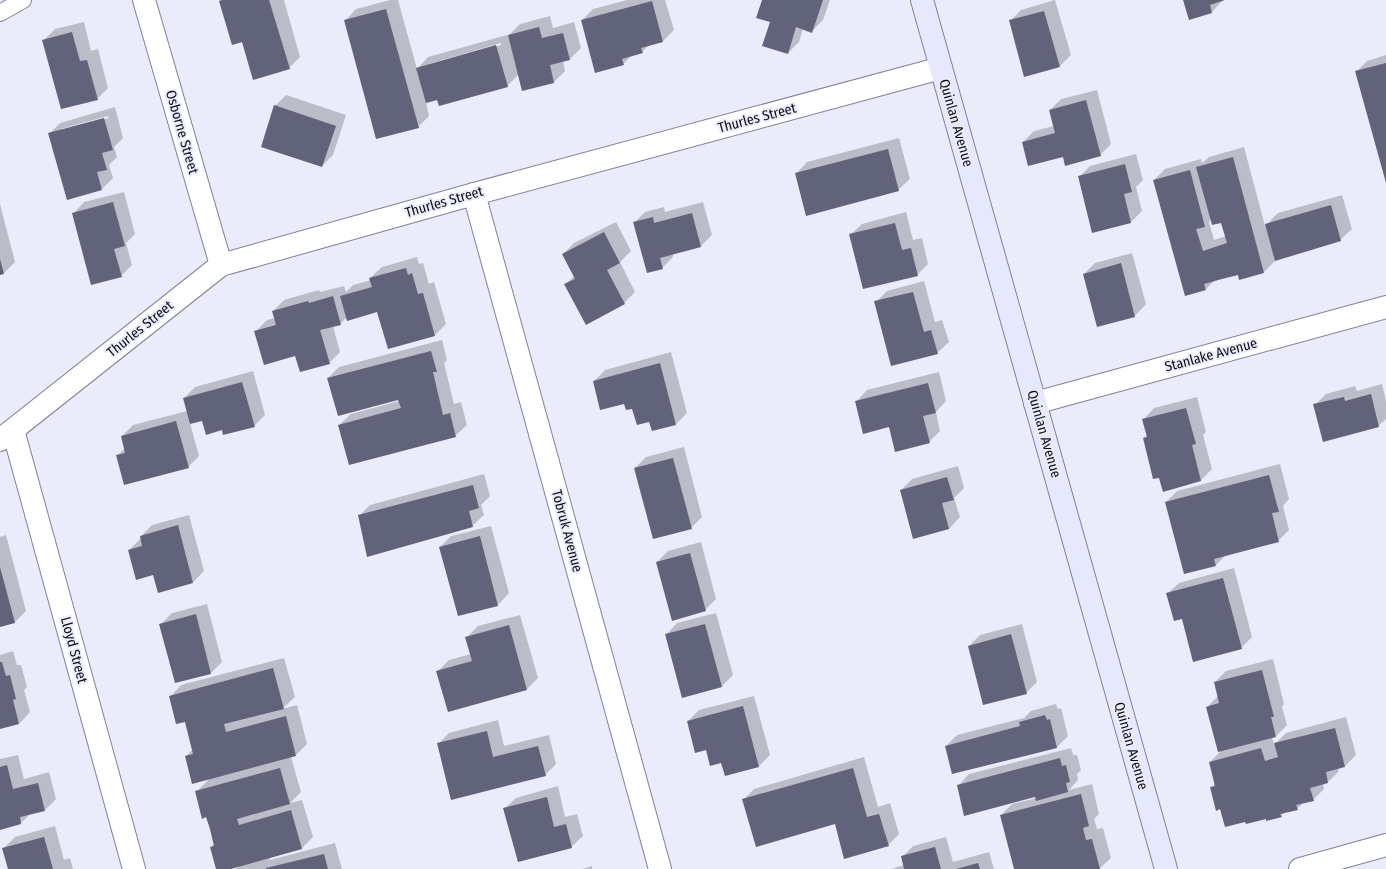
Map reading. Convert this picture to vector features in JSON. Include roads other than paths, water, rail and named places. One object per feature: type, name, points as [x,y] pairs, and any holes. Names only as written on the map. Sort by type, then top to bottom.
[{"type":"street","name":"Osborne Street","points":[[144,0],[221,265]]},
{"type":"street","name":"Quinlan Avenue","points":[[922,0],[1166,869]]},
{"type":"street","name":"Thurles Street","points":[[7,435],[221,265],[474,194],[941,68]]},
{"type":"street","name":"Tobruk Avenue","points":[[474,194],[660,869]]},
{"type":"street","name":"Stanlake Avenue","points":[[1035,403],[1386,307]]},
{"type":"street","name":"Lloyd Street","points":[[7,435],[134,869]]},
{"type":"street","points":[[1300,869],[1386,845]]},
{"type":"lane","points":[[0,13],[23,0]]}]
